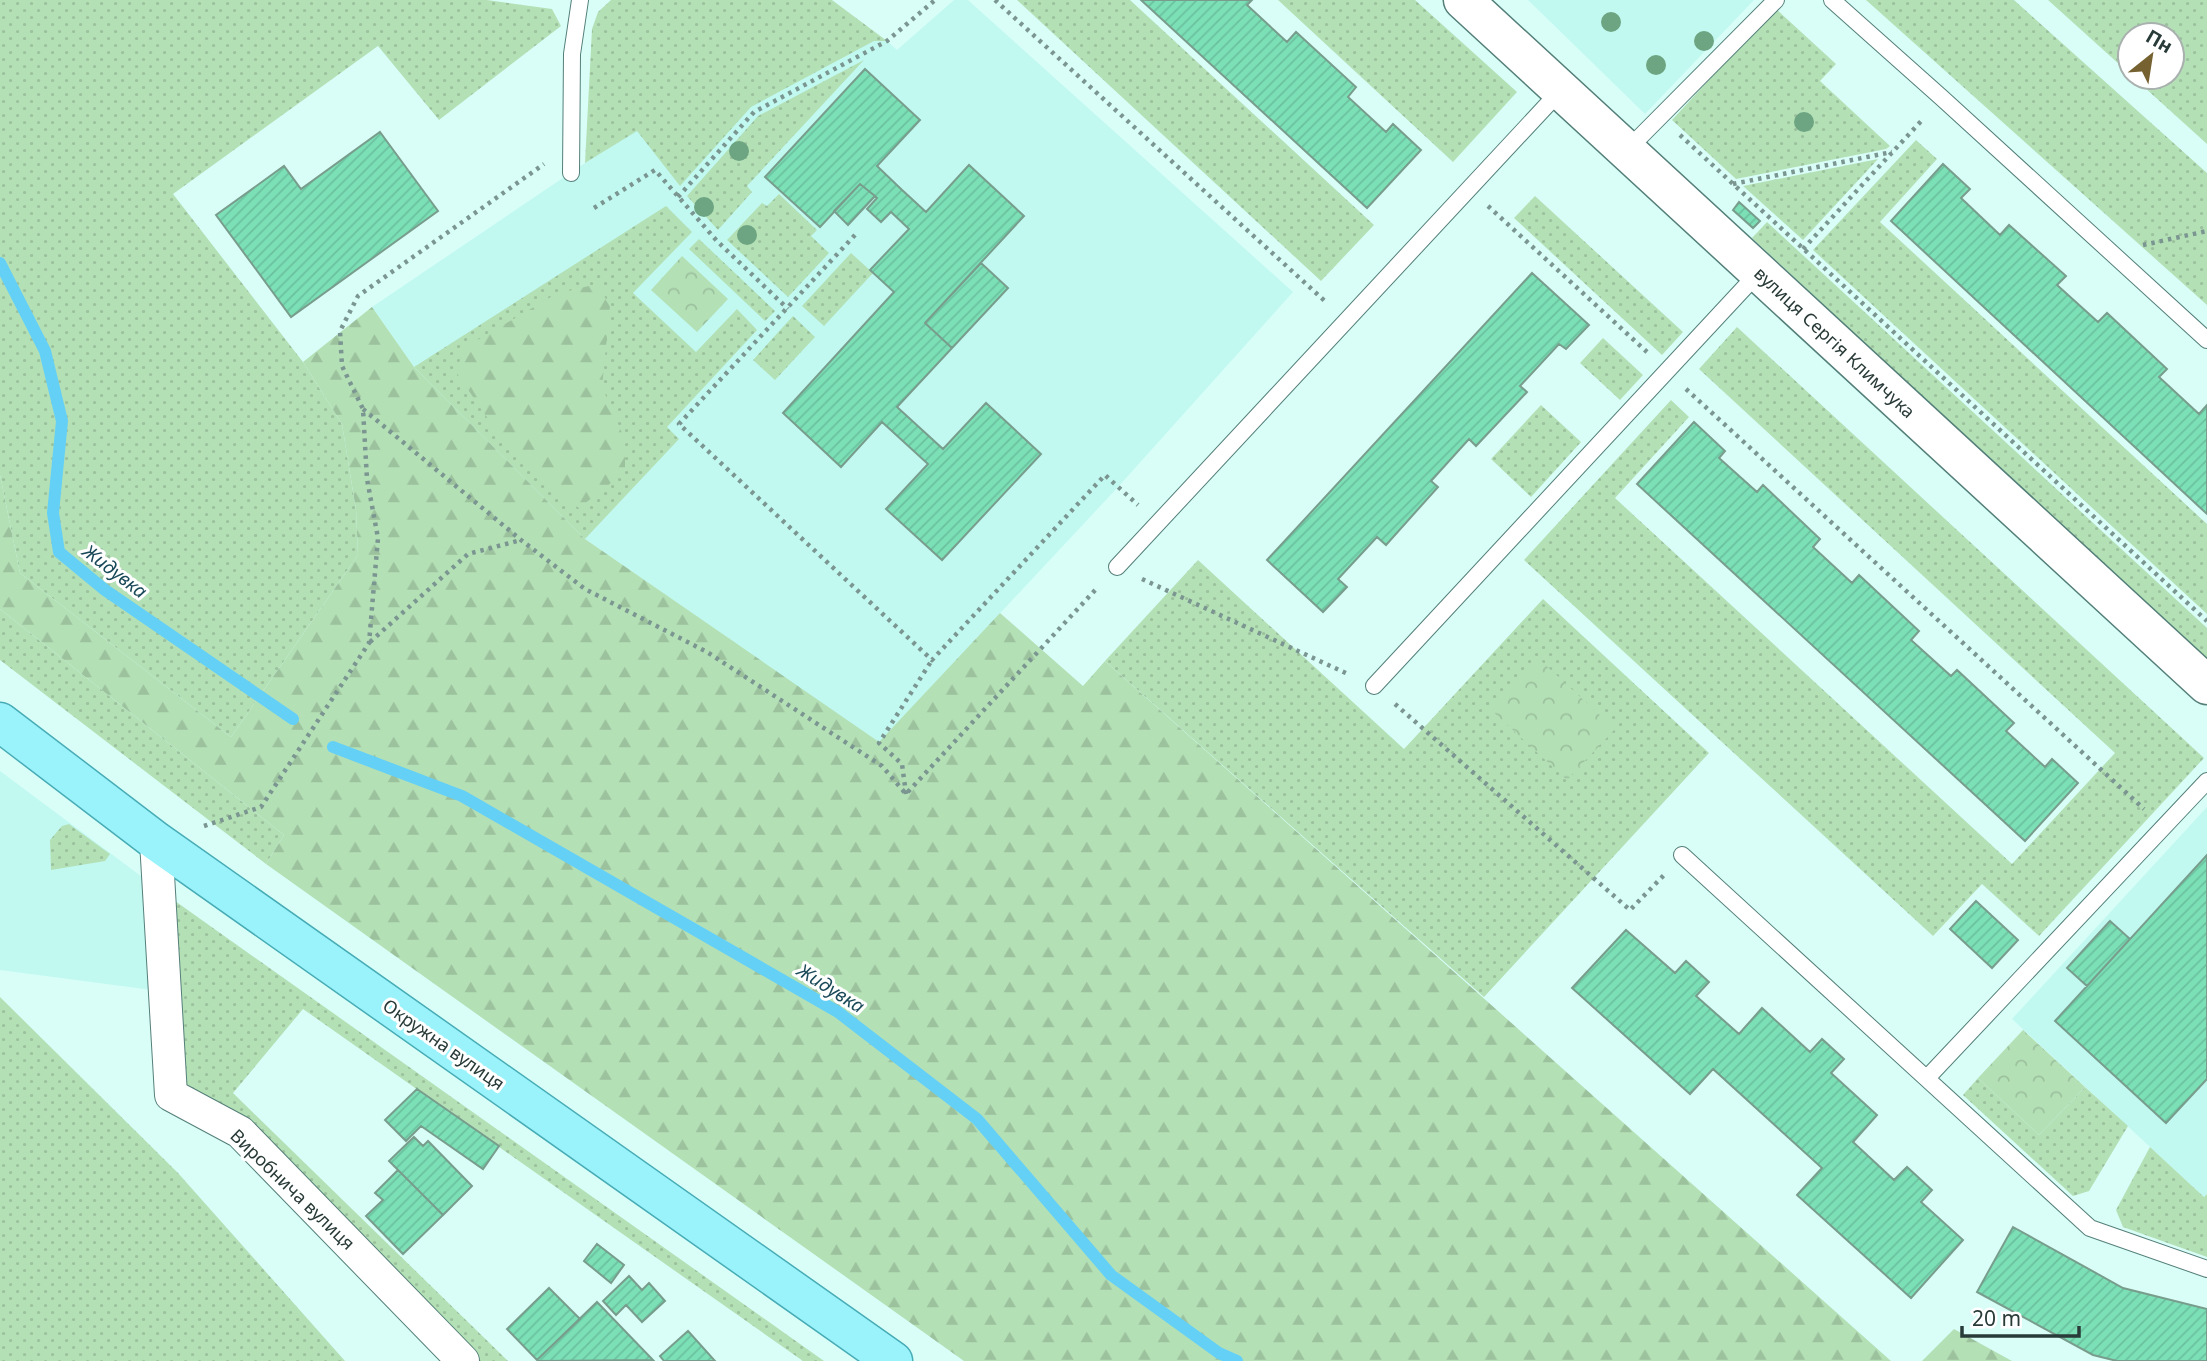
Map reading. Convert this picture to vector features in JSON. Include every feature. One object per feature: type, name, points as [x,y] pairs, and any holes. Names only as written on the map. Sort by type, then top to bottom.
[{"type":"main road","name":"Окружна вулиця","points":[[0,722],[156,841],[893,1361]]},
{"type":"street","name":"вулиця Сергія Климчука","points":[[1463,0],[2207,685]]},
{"type":"street","name":"Виробнича вулиця","points":[[156,841],[171,1095],[240,1132],[463,1361]]},
{"type":"lane","points":[[571,173],[572,54],[580,0]]},
{"type":"lane","points":[[1627,150],[1776,0]]},
{"type":"lane","points":[[1832,0],[2207,340]]},
{"type":"lane","points":[[1117,568],[1561,90]]},
{"type":"lane","points":[[1374,686],[1759,272]]},
{"type":"lane","points":[[1927,1078],[2207,781]]},
{"type":"lane","points":[[1682,855],[2090,1228],[2207,1269]]},
{"type":"path","points":[[678,197],[754,112],[887,41],[935,0]]},
{"type":"path","points":[[995,0],[1346,320]]},
{"type":"path","points":[[1803,249],[1942,98]]},
{"type":"path","points":[[1660,117],[2207,621]]},
{"type":"path","points":[[369,643],[378,538],[367,479],[363,409],[342,366],[341,331],[358,296],[570,146]]},
{"type":"path","points":[[1733,184],[1892,152]]},
{"type":"path","points":[[594,208],[655,170],[716,241],[788,309]]},
{"type":"path","points":[[1470,189],[2163,827]]},
{"type":"path","points":[[2124,264],[2141,246],[2207,231]]},
{"type":"path","points":[[855,235],[679,424],[932,660]]},
{"type":"path","points":[[363,409],[521,540],[585,589],[707,652],[882,766],[906,794]]},
{"type":"path","points":[[906,794],[902,764],[879,743],[932,660],[1105,475],[1158,524]]},
{"type":"path","points":[[156,841],[261,807],[369,643],[468,554],[521,540]]},
{"type":"path","points":[[906,794],[1117,568],[1374,686],[1630,910],[1682,855]]},
{"type":"shaded area","points":[[954,0],[968,0],[1293,292],[1118,487],[879,743],[585,539],[414,367],[372,307],[637,130],[874,41],[887,41],[897,50]]},
{"type":"shaded area","points":[[1528,0],[1754,0],[1645,114]]},
{"type":"shaded area","points":[[0,771],[153,885],[152,990],[0,970]]},
{"type":"shaded area","points":[[2207,807],[2207,1194],[2204,1197],[2012,1019]]},
{"type":"green space","points":[[0,0],[487,0],[552,9],[561,26],[439,120],[378,46],[173,194],[303,362],[342,424],[356,510],[358,555],[231,737],[20,573],[0,475]]},
{"type":"green space","points":[[611,0],[832,0],[887,41],[874,41],[751,107],[680,186],[637,131],[585,163],[592,29],[598,12]]},
{"type":"green space","points":[[1017,0],[1130,0],[1374,225],[1321,281]]},
{"type":"green space","points":[[1278,0],[1415,0],[1517,92],[1453,162]]},
{"type":"green space","points":[[1866,0],[2014,0],[2207,173],[2207,305]]},
{"type":"green space","points":[[2048,0],[2207,0],[2207,144],[2148,91],[2186,91],[2186,21],[2116,21],[2116,61]]},
{"type":"green space","points":[[1775,8],[1836,64],[1820,81],[1890,146],[1736,179],[1672,120]]},
{"type":"green space","points":[[864,60],[747,186],[752,192],[718,230],[687,196],[758,116]]},
{"type":"green space","points":[[1916,140],[1937,159],[1880,222],[2207,524],[2207,614],[1813,250]]},
{"type":"green space","points":[[1878,159],[1803,240],[1743,186]]},
{"type":"green space","points":[[779,194],[817,230],[811,236],[829,253],[788,297],[727,240],[762,203],[767,206]]},
{"type":"green space","points":[[1535,196],[1683,332],[1662,355],[1514,218]]},
{"type":"green space","points":[[666,206],[692,232],[633,293],[696,352],[737,309],[757,330],[667,427],[679,439],[585,539],[414,367]]},
{"type":"green space","points":[[1767,222],[2207,628],[2207,662],[1752,238]]},
{"type":"green space","points":[[699,239],[775,311],[765,321],[689,249]]},
{"type":"green space","points":[[851,253],[873,273],[824,326],[802,306]]},
{"type":"green space","points":[[682,256],[728,299],[697,332],[651,290]]},
{"type":"green space","points":[[597,284],[610,306],[602,387],[625,440],[625,472],[579,508],[551,490],[497,432],[456,372],[464,348],[556,294]]},
{"type":"green space","points":[[372,307],[414,367],[585,539],[879,742],[1000,613],[1083,686],[1105,661],[1891,1361],[964,1361],[266,864],[284,835],[0,609],[0,475],[20,573],[231,737],[358,555],[356,510],[342,424],[303,362]]},
{"type":"green space","points":[[793,316],[815,337],[775,380],[753,360]]},
{"type":"green space","points":[[1737,327],[2204,758],[2039,936],[1982,884],[1933,936],[1524,560],[1671,400],[1689,417],[1615,498],[2012,864],[2115,753],[1699,369]]},
{"type":"green space","points":[[1603,338],[1643,375],[1620,400],[1580,363]]},
{"type":"green space","points":[[1541,405],[1581,442],[1531,497],[1491,459]]},
{"type":"green space","points":[[1198,560],[1404,749],[1543,599],[1709,753],[1484,997],[1105,661]]},
{"type":"green space","points":[[0,609],[284,835],[266,864],[0,660]]},
{"type":"green space","points":[[1539,659],[1615,729],[1567,780],[1491,710]]},
{"type":"green space","points":[[69,824],[110,854],[105,861],[51,870],[50,840],[62,826]]},
{"type":"green space","points":[[168,896],[824,1361],[803,1361],[303,1009],[233,1093],[508,1361],[475,1361],[179,1087]]},
{"type":"green space","points":[[0,997],[178,1173],[345,1361],[0,1361]]},
{"type":"green space","points":[[2023,1030],[2085,1087],[2039,1135],[1978,1078]]},
{"type":"green space","points":[[1978,1078],[2039,1135],[2085,1087],[2128,1126],[2089,1191],[2073,1196],[1963,1095]]},
{"type":"green space","points":[[2150,1147],[2204,1197],[2207,1194],[2207,1257],[2123,1227],[2116,1210]]},
{"type":"green space","points":[[1954,1329],[2012,1361],[1922,1361]]},
{"type":"building","points":[[1141,0],[1252,0],[1247,5],[1287,42],[1296,32],[1356,87],[1348,97],[1386,132],[1393,124],[1421,150],[1367,208]]},
{"type":"building","points":[[865,69],[920,120],[877,166],[901,189],[926,212],[969,165],[1024,216],[925,323],[952,348],[897,407],[943,449],[986,403],[1041,454],[942,560],[886,509],[928,464],[882,422],[841,467],[783,413],[894,292],[870,270],[909,229],[891,212],[881,222],[867,209],[877,198],[875,196],[860,184],[820,227],[765,177]]},
{"type":"building","points":[[380,132],[438,211],[291,317],[216,215],[284,166],[301,189]]},
{"type":"building","points":[[1943,164],[1970,189],[1961,198],[2000,235],[2009,225],[2066,276],[2057,285],[2098,322],[2107,313],[2167,369],[2159,377],[2199,414],[2207,405],[2207,514],[1891,221]]},
{"type":"building","points":[[860,184],[875,196],[848,225],[834,211]]},
{"type":"building","points":[[1739,202],[1760,221],[1753,228],[1733,210]]},
{"type":"building","points":[[981,263],[1008,288],[952,348],[925,323]]},
{"type":"building","points":[[1532,273],[1589,325],[1566,349],[1559,344],[1520,386],[1527,392],[1476,446],[1469,439],[1431,481],[1438,487],[1386,545],[1377,537],[1338,579],[1347,587],[1323,612],[1267,560]]},
{"type":"building","points":[[1694,422],[1725,451],[1719,458],[1757,492],[1763,485],[1820,539],[1813,547],[1852,583],[1859,575],[1919,631],[1911,640],[1951,676],[1957,670],[2014,723],[2006,731],[2045,767],[2052,759],[2078,783],[2025,841],[1637,484]]},
{"type":"building","points":[[2207,855],[2207,1079],[2166,1123],[2055,1021]]},
{"type":"building","points":[[1976,901],[2018,940],[1992,968],[1950,929]]},
{"type":"building","points":[[2110,921],[2130,939],[2087,986],[2067,968]]},
{"type":"building","points":[[1626,930],[1675,973],[1686,961],[1709,982],[1696,996],[1739,1034],[1762,1008],[1810,1052],[1822,1039],[1844,1059],[1831,1073],[1877,1115],[1853,1142],[1894,1180],[1907,1167],[1932,1190],[1921,1202],[1963,1240],[1911,1298],[1797,1195],[1822,1168],[1713,1069],[1690,1094],[1572,988]]},
{"type":"building","points":[[417,1089],[499,1146],[483,1169],[421,1126],[406,1141],[385,1120]]},
{"type":"building","points":[[414,1137],[423,1146],[428,1141],[472,1186],[443,1215],[389,1161]]},
{"type":"building","points":[[398,1170],[443,1215],[403,1254],[366,1216],[383,1200],[375,1193]]},
{"type":"building","points":[[2013,1227],[2123,1288],[2207,1309],[2207,1361],[2117,1361],[2093,1355],[1977,1292]]},
{"type":"building","points":[[597,1244],[624,1265],[611,1283],[584,1261]]},
{"type":"building","points":[[629,1276],[642,1290],[649,1283],[665,1301],[642,1322],[626,1305],[616,1315],[603,1301]]},
{"type":"building","points":[[549,1288],[580,1319],[537,1360],[507,1329]]},
{"type":"building","points":[[597,1302],[653,1360],[537,1360]]},
{"type":"building","points":[[688,1331],[715,1361],[664,1361],[660,1356]]},
{"type":"waterway","name":"Жидувка","points":[[0,263],[45,351],[62,421],[53,513],[59,552],[105,590],[293,719]]},
{"type":"waterway","name":"Жидувка","points":[[333,747],[462,796],[838,1012],[977,1119],[1111,1275],[1219,1353],[1237,1361]]}]
